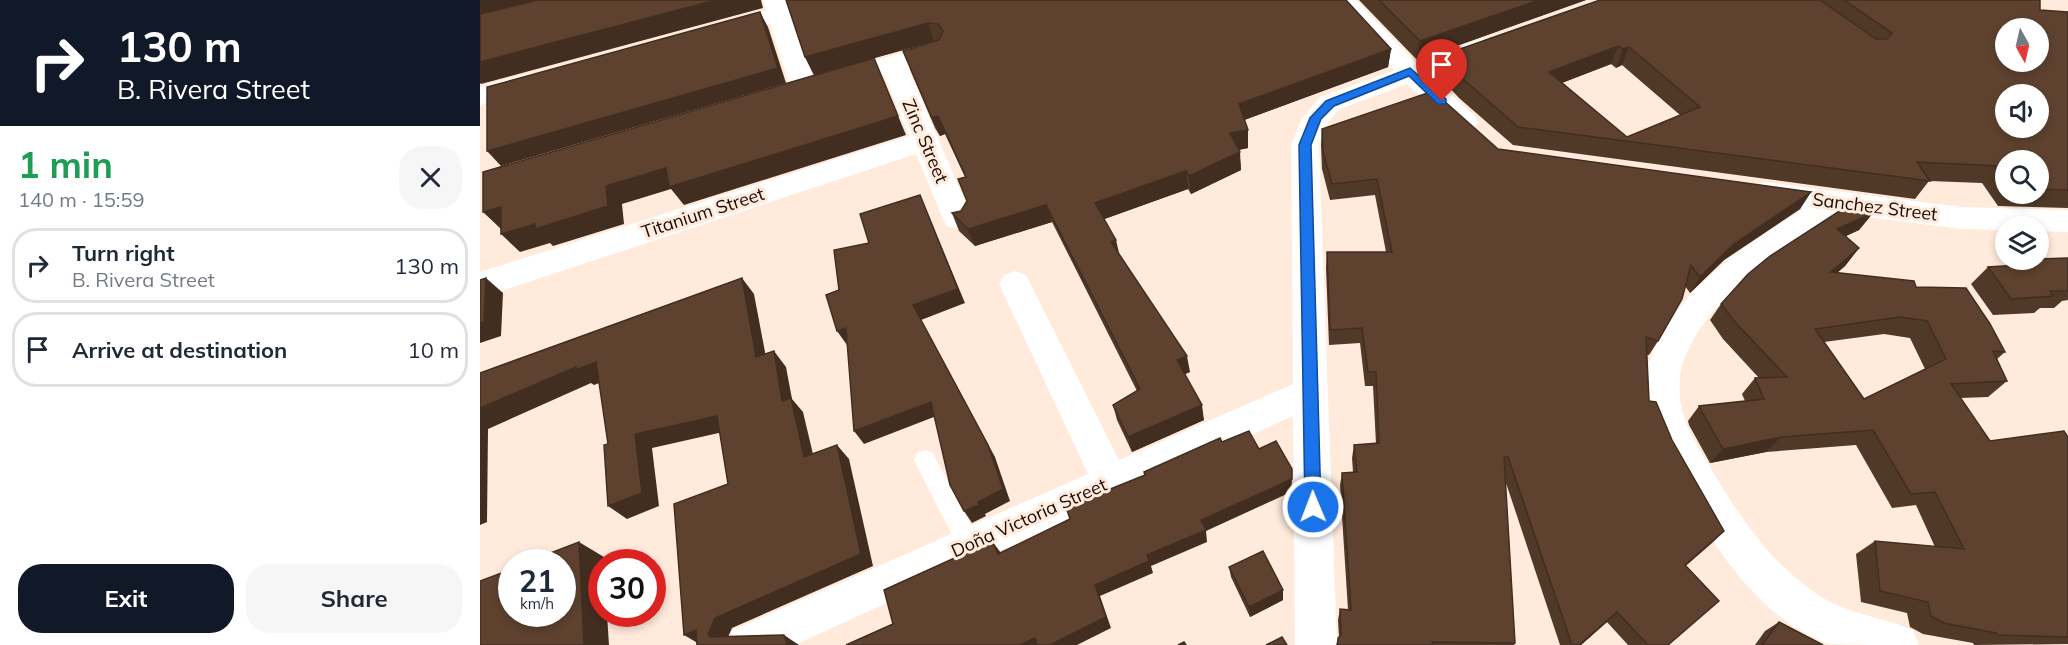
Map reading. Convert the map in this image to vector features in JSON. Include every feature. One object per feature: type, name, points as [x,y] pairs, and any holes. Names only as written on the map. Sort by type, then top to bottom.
[{"type":"street","points":[[1343,0],[1410,72],[1482,138]]},
{"type":"street","points":[[699,36],[777,7],[793,93],[935,51]]},
{"type":"street","points":[[1316,645],[1305,145],[1316,118],[1330,104],[1410,72],[1508,38]]},
{"type":"street","name":"Zinc Street","points":[[892,64],[957,218]]},
{"type":"street","points":[[480,96],[549,77]]},
{"type":"street","name":"Titanium Street","points":[[480,285],[925,141]]},
{"type":"street","name":"Sanchez Street","points":[[1733,188],[1961,218],[2068,221]]},
{"type":"street","points":[[1839,202],[1759,254],[1688,320],[1670,351],[1664,371],[1664,405],[1670,427],[1716,512],[1740,548],[1773,584],[1806,610],[1837,626],[1898,645]]},
{"type":"street","points":[[1015,284],[1111,482]]},
{"type":"street","name":"Doña Victoria Street","points":[[748,645],[1310,392]]},
{"type":"lane","points":[[925,460],[969,545]]},
{"type":"building","points":[[538,0],[716,0],[480,62],[480,14]]},
{"type":"building","points":[[786,0],[1346,0],[1391,49],[1239,104],[1248,130],[1230,133],[1240,152],[1189,176],[1186,171],[1095,203],[1116,240],[1111,242],[1187,356],[1177,360],[1202,405],[1128,437],[1113,405],[1140,389],[1046,205],[968,229],[952,213],[961,211],[967,201],[958,179],[966,177],[938,116],[932,118],[903,51],[939,40],[943,31],[938,24],[928,23],[805,57]]},
{"type":"building","points":[[1379,0],[1539,0],[1420,41]]},
{"type":"building","points":[[1600,0],[1820,0],[1876,39],[1887,39],[1892,33],[1844,0],[2040,0],[2040,10],[2068,12],[2068,190],[2049,189],[2049,150],[1995,150],[1995,166],[1917,162],[1930,181],[1518,127],[1440,56]],"holes":[[[1618,46],[1623,49],[1629,47],[1700,107],[1627,137],[1549,72]]]},
{"type":"building","points":[[760,12],[778,68],[487,151],[487,87]]},
{"type":"building","points":[[874,58],[898,116],[669,187],[666,168],[606,186],[608,206],[535,229],[535,224],[501,234],[501,207],[483,212],[483,172]]},
{"type":"building","points":[[1433,91],[1498,149],[1811,192],[1734,244],[1700,277],[1691,265],[1682,299],[1658,341],[1646,337],[1649,401],[1656,402],[1672,440],[1724,531],[1685,565],[1719,601],[1668,645],[1648,645],[1617,612],[1579,645],[1572,645],[1508,457],[1504,457],[1515,643],[1432,642],[1433,645],[1338,645],[1338,638],[1341,635],[1340,609],[1351,610],[1342,473],[1357,472],[1354,445],[1379,443],[1376,372],[1368,372],[1362,328],[1330,330],[1327,252],[1392,252],[1377,179],[1332,184],[1323,152],[1322,129]]},
{"type":"building","points":[[920,195],[958,289],[913,305],[988,445],[1003,489],[978,502],[979,505],[964,511],[950,485],[931,402],[854,431],[846,328],[837,331],[826,295],[839,290],[834,250],[869,243],[860,214]]},
{"type":"building","points":[[1858,199],[1873,213],[1837,229],[1859,248],[1831,272],[1914,281],[1916,287],[1966,288],[2005,352],[1993,351],[2007,381],[1951,384],[1990,441],[2064,431],[2068,437],[2068,637],[1998,635],[1944,623],[1931,616],[1928,602],[1880,591],[1875,541],[1964,549],[1935,492],[1911,494],[1873,430],[1781,437],[1723,449],[1699,406],[1764,399],[1755,378],[1787,377],[1721,304],[1748,274],[1770,256]],"holes":[[[1900,317],[1927,321],[1946,359],[1864,399],[1815,329]]]},
{"type":"building","points":[[2068,258],[2068,291],[2050,291],[2053,296],[2011,299],[1988,267],[1995,267],[1995,270],[2049,270],[2049,259]]},
{"type":"building","points":[[486,278],[484,322],[480,323],[480,280]]},
{"type":"building","points":[[742,278],[756,357],[774,351],[782,401],[791,398],[804,457],[837,445],[861,554],[715,618],[708,634],[710,637],[784,635],[787,645],[697,645],[696,630],[684,635],[674,504],[728,484],[717,416],[635,434],[642,493],[608,506],[604,445],[608,444],[596,362],[576,370],[576,367],[480,408],[480,373]]},
{"type":"building","points":[[1249,431],[1259,449],[1276,441],[1292,469],[1292,479],[1201,520],[1206,530],[1147,555],[1149,561],[1095,585],[1106,617],[1050,645],[1037,645],[1035,638],[1020,645],[846,645],[893,624],[884,590],[992,541],[998,554],[1070,519],[1066,507],[1145,475],[1144,472],[1220,438],[1222,442]]},
{"type":"building","points":[[579,542],[584,645],[480,645],[480,581],[498,574],[498,627],[576,627],[576,549],[561,549]]},
{"type":"building","points":[[1263,551],[1283,590],[1249,607],[1229,567]]},
{"type":"building","points":[[1779,622],[1823,645],[1762,645]]},
{"type":"building","points":[[1282,637],[1287,645],[1266,645]]},
{"type":"route","points":[[1313,507],[1305,145],[1316,118],[1330,104],[1410,72],[1442,101]]}]
